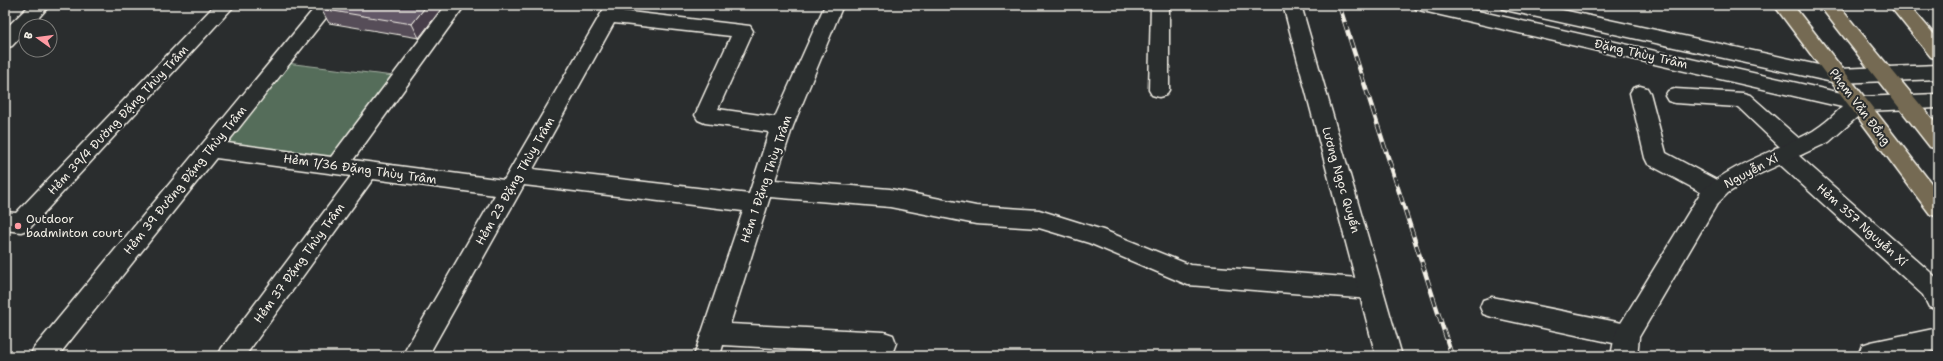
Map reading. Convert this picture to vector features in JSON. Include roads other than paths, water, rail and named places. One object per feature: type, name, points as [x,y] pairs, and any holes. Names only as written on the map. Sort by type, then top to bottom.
[{"type":"main road","name":"Phạm Văn Đồng","points":[[1783,5],[1938,208]]},
{"type":"main road","points":[[1828,5],[1938,141]]},
{"type":"main road","points":[[1898,5],[1938,52]]},
{"type":"street","points":[[5,41],[41,5]]},
{"type":"street","name":"Hẻm 39/4 Đường Đặng Thùy Trâm","points":[[5,221],[21,223],[226,5]]},
{"type":"street","name":"Hẻm 39 Đường Đặng Thùy Trâm","points":[[43,356],[327,5]]},
{"type":"street","points":[[336,166],[456,5]]},
{"type":"street","name":"Hẻm 1 Đặng Thùy Trâm","points":[[711,345],[782,126],[834,5]]},
{"type":"street","points":[[1159,90],[1160,5]]},
{"type":"street","name":"Lương Ngọc Quyến","points":[[1292,5],[1389,356]]},
{"type":"street","name":"Đặng Thùy Trâm","points":[[1423,5],[1859,104]]},
{"type":"street","name":"Đặng Thùy Trâm","points":[[1510,5],[1837,76]]},
{"type":"street","points":[[611,11],[743,31],[705,115],[782,126]]},
{"type":"street","name":"Hẻm 23 Đặng Thùy Trâm","points":[[414,356],[611,11]]},
{"type":"street","points":[[1837,76],[1938,72]]},
{"type":"street","points":[[1640,93],[1656,158],[1716,190]]},
{"type":"street","name":"Hẻm 357 Nguyễn Xí","points":[[1675,96],[1743,100],[1789,151],[1932,288],[1938,300]]},
{"type":"street","points":[[1859,104],[1938,101]]},
{"type":"street","name":"Nguyễn Xí","points":[[1626,346],[1709,198],[1716,190],[1739,176],[1822,136],[1859,104]]},
{"type":"street","name":"Hẻm 1/36 Đặng Thùy Trâm","points":[[211,149],[367,170],[513,183],[759,196],[890,198],[976,215],[1039,219],[1095,236],[1188,275],[1371,289]]},
{"type":"street","name":"Hẻm 37 Đặng Thùy Trâm","points":[[231,356],[367,170]]},
{"type":"street","points":[[1492,307],[1626,346]]},
{"type":"street","points":[[1874,356],[1872,353],[1938,339]]},
{"type":"street","points":[[711,345],[884,343]]},
{"type":"railway","points":[[1339,5],[1452,356]]},
{"type":"place","name":"Outdoor badminton court","points":[[18,226]]}]
